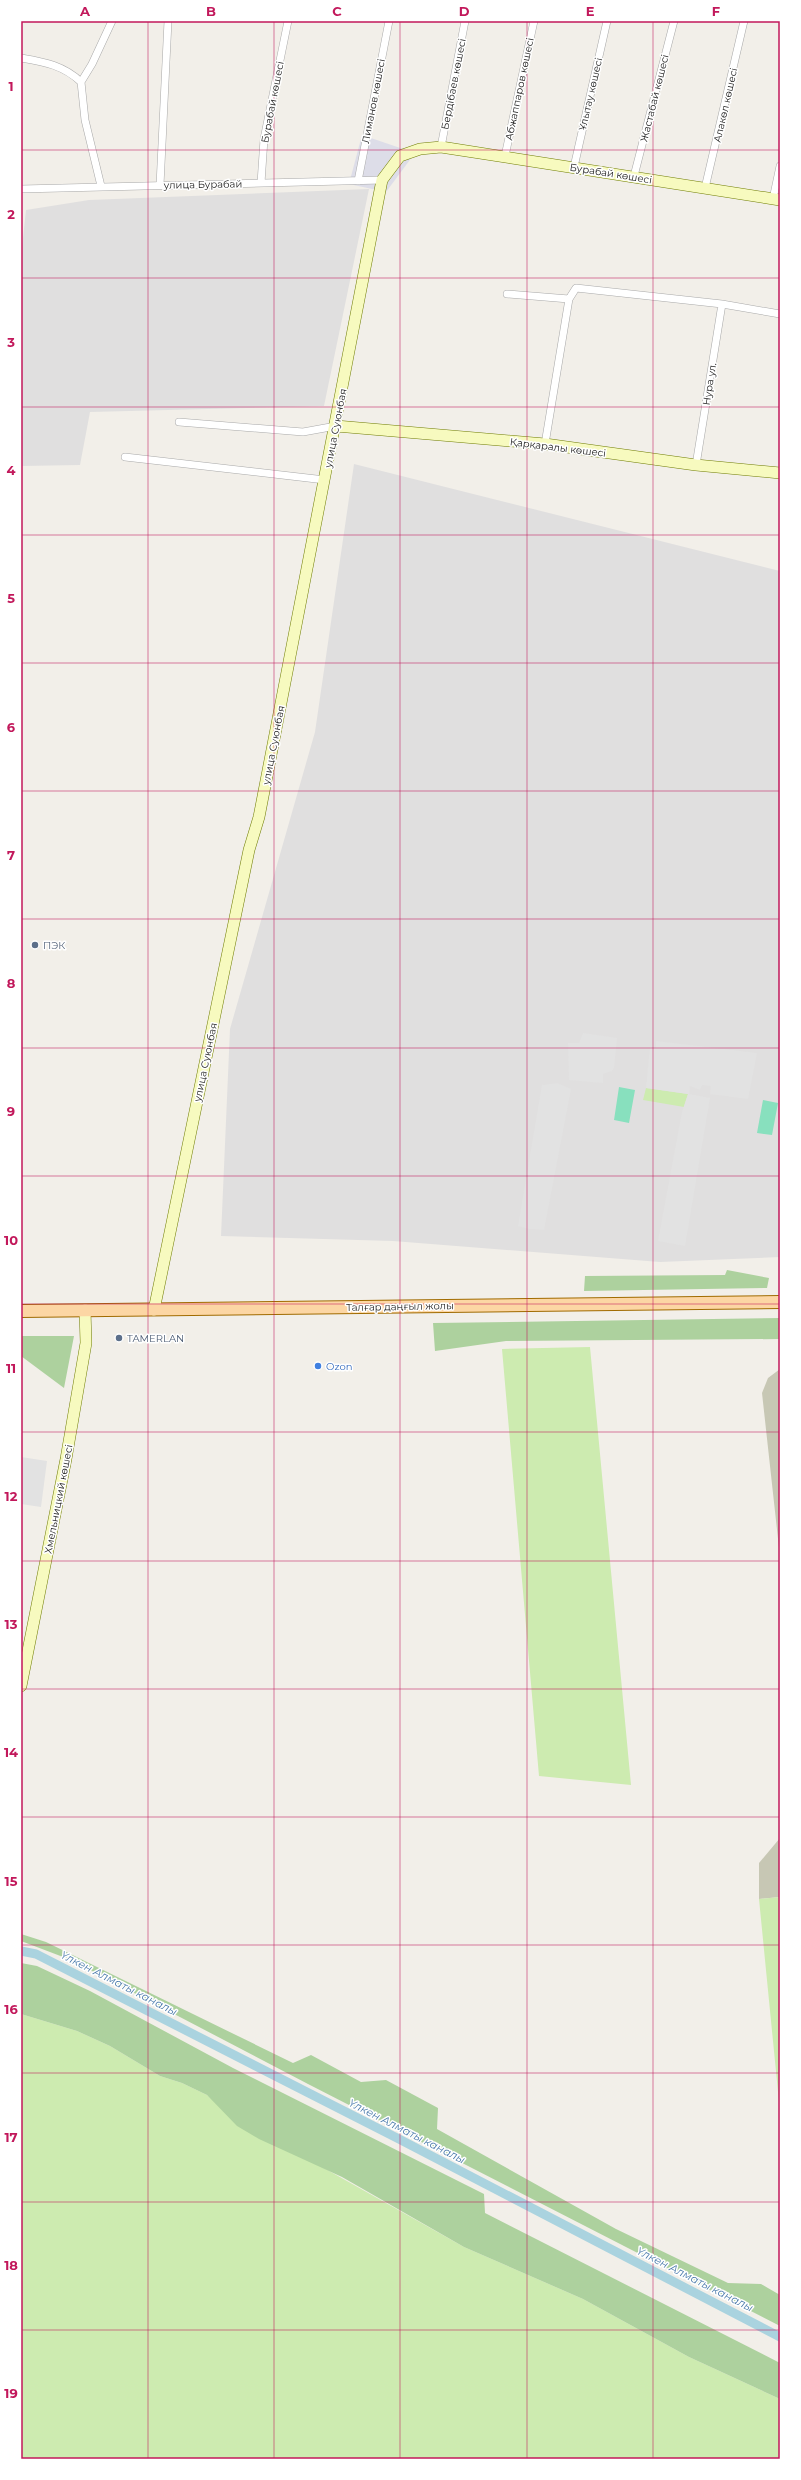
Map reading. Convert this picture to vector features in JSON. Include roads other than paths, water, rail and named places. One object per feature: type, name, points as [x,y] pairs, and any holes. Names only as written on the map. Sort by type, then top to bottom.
[{"type":"main road","name":"Талғар даңғыл жолы","points":[[21,1311],[780,1302]]},
{"type":"street","points":[[101,186],[86,120],[81,82],[92,64],[112,21]]},
{"type":"street","points":[[160,185],[168,21]]},
{"type":"street","name":"Бурабай көшесі","points":[[261,183],[264,139],[288,21]]},
{"type":"street","name":"Лиманов көшесі","points":[[358,181],[389,21]]},
{"type":"street","name":"Бердібаев көшесі","points":[[441,147],[465,21]]},
{"type":"street","name":"Абжаппаров көшесі","points":[[505,156],[534,21]]},
{"type":"street","name":"Ұлытау көшесі","points":[[574,167],[607,21]]},
{"type":"street","name":"Жастабай көшесі","points":[[634,176],[674,21]]},
{"type":"street","name":"Алакөл көшесі","points":[[705,188],[744,21]]},
{"type":"street","points":[[21,58],[52,64],[66,70],[81,82]]},
{"type":"street","name":"Бурабай көшесі","points":[[382,180],[400,156],[420,149],[441,147],[634,176],[777,200]]},
{"type":"street","points":[[777,200],[780,166]]},
{"type":"street","name":"улица Бурабай","points":[[22,188],[382,180]]},
{"type":"street","name":"улица Суюнбая","points":[[154,1310],[249,850],[258,817],[336,426],[382,180]]},
{"type":"street","points":[[545,444],[569,299],[576,288],[722,304],[780,314]]},
{"type":"street","points":[[507,294],[569,299]]},
{"type":"street","name":"Нура ул.","points":[[696,465],[722,304]]},
{"type":"street","points":[[178,422],[303,432],[336,426]]},
{"type":"street","name":"Қарқаралы көшесі","points":[[336,426],[545,444],[696,465],[780,473]]},
{"type":"street","points":[[125,457],[325,480]]},
{"type":"street","name":"Хмельницкий көшесі","points":[[21,1686],[66,1459],[86,1343],[85,1310]]},
{"type":"waterway","name":"Үлкен Алматы каналы","points":[[21,1951],[36,1954],[397,2138],[780,2337]]},
{"type":"place","name":"ПЭК","points":[[35,945]]},
{"type":"place","name":"TAMERLAN","points":[[119,1338]]},
{"type":"place","name":"Ozon","points":[[318,1366]]}]
